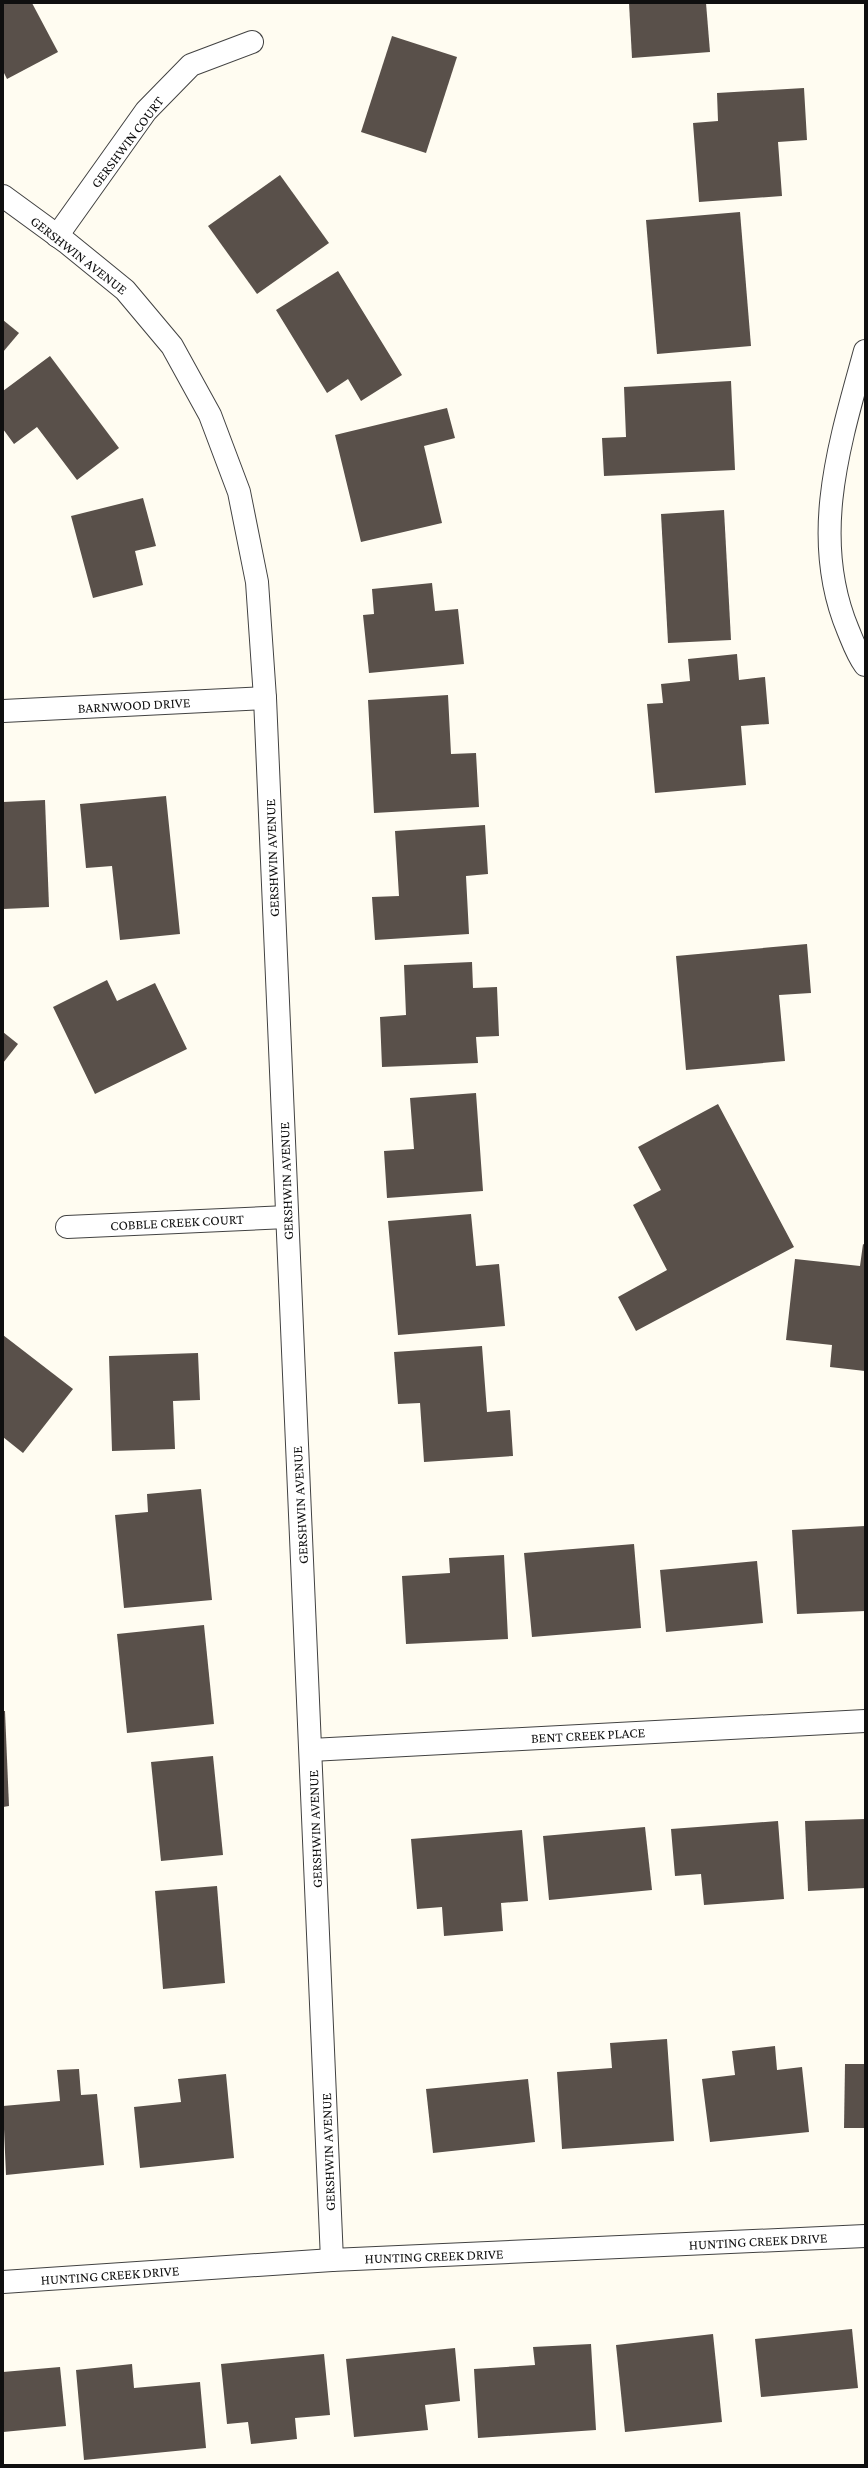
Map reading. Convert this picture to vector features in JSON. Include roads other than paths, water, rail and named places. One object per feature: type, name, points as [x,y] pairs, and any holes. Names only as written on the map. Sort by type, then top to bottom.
[{"type":"street","name":"GERSHWIN COURT","points":[[57,236],[146,111],[191,65],[252,42]]},
{"type":"street","name":"GERSHWIN AVENUE","points":[[3,196],[57,236],[125,290],[172,346],[210,415],[239,492],[257,582],[265,698],[332,2260]]},
{"type":"street","points":[[865,351],[836,458],[829,503],[829,552],[838,606],[859,656],[865,665]]},
{"type":"street","name":"BARNWOOD DRIVE","points":[[3,711],[265,698]]},
{"type":"street","name":"COBBLE CREEK COURT","points":[[68,1227],[288,1217]]},
{"type":"street","name":"BENT CREEK PLACE","points":[[311,1750],[865,1721]]},
{"type":"street","name":"HUNTING CREEK DRIVE","points":[[3,2282],[332,2260],[865,2236]]}]
